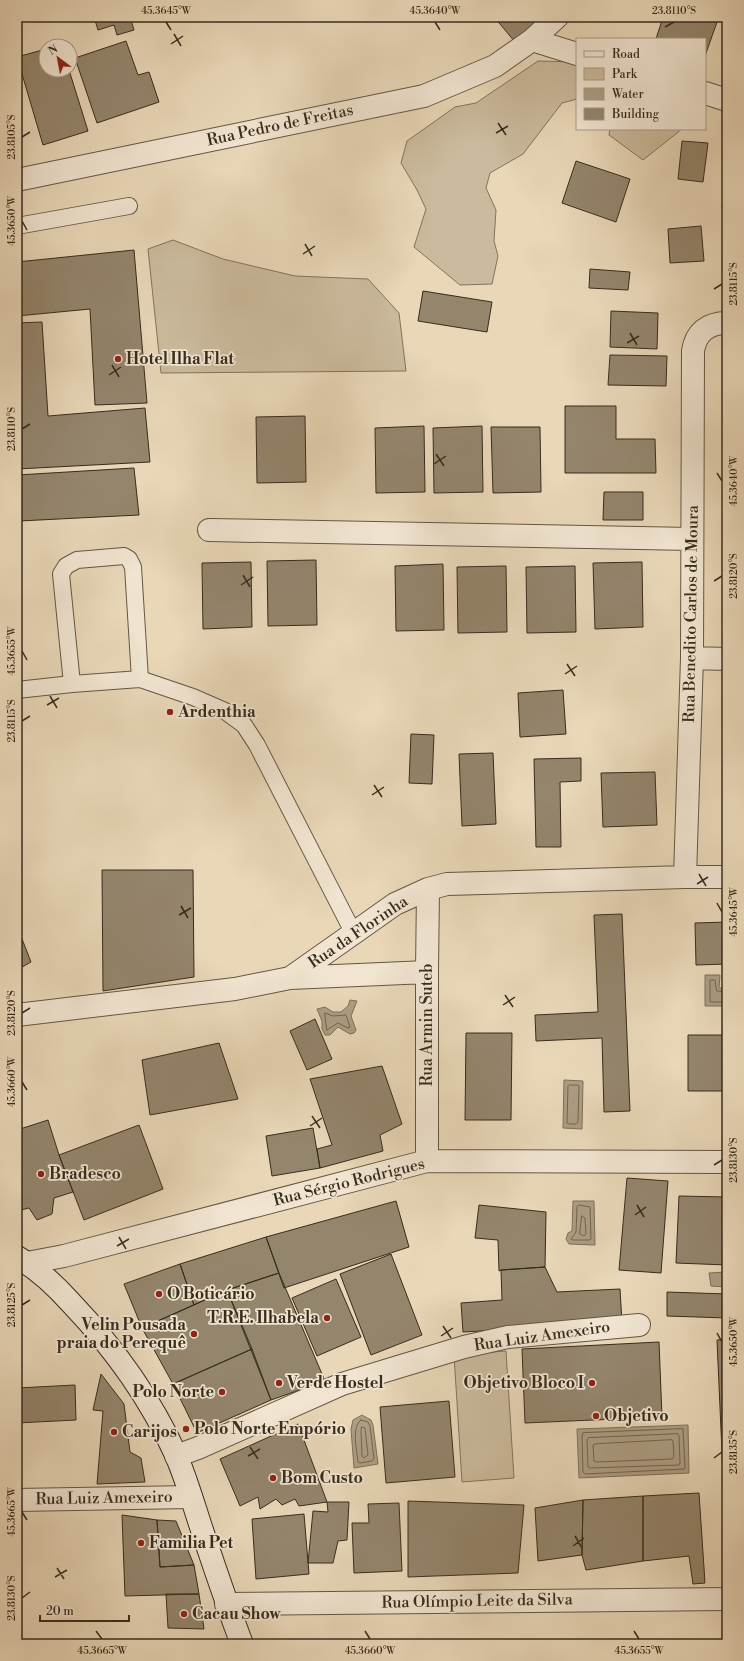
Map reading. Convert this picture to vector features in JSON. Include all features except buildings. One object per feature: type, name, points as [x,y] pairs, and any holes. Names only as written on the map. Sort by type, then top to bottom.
[{"type":"street","name":"Rua Pedro de Freitas","points":[[17,180],[424,96],[495,66],[532,40],[557,17]]},
{"type":"street","points":[[532,40],[576,54]]},
{"type":"street","points":[[706,93],[727,100]]},
{"type":"street","name":"Rua Benedito Carlos de Moura","points":[[685,876],[692,658],[693,351],[695,339],[706,328],[719,323],[727,323]]},
{"type":"street","points":[[209,530],[692,539]]},
{"type":"street","points":[[692,658],[727,659]]},
{"type":"street","name":"Rua da Florinha","points":[[17,1015],[235,989],[290,978],[395,904],[428,889],[447,884],[685,876],[727,877]]},
{"type":"street","name":"Rua Armin Suteb","points":[[427,1161],[428,889]]},
{"type":"street","points":[[290,978],[427,972]]},
{"type":"street","name":"Rua Sérgio Rodrigues","points":[[22,1260],[64,1256],[427,1161],[727,1162]]},
{"type":"street","points":[[22,1260],[58,1289],[93,1326],[114,1353],[152,1409],[176,1456],[226,1604],[242,1644]]},
{"type":"street","name":"Rua Luiz Amexeiro","points":[[176,1456],[198,1448],[342,1384],[464,1347],[508,1337],[639,1325]]},
{"type":"street","name":"Rua Luiz Amexeiro","points":[[17,1500],[191,1497]]},
{"type":"street","name":"Rua Olímpio Leite da Silva","points":[[226,1604],[727,1599]]},
{"type":"lane","points":[[17,226],[129,206]]},
{"type":"lane","points":[[72,684],[61,574],[66,566],[78,560],[124,556],[129,559],[133,567],[140,679]]},
{"type":"lane","points":[[17,690],[140,679],[193,697],[225,711],[244,725],[258,745],[354,932]]},
{"type":"green space","points":[[538,61],[576,62],[576,99],[562,103],[523,154],[490,173],[486,188],[496,210],[494,241],[498,256],[492,284],[460,285],[414,247],[426,209],[401,163],[407,141],[455,107],[476,103]]},
{"type":"green space","points":[[610,130],[681,130],[643,160],[609,135]]},
{"type":"green space","points":[[173,240],[223,259],[295,276],[368,279],[399,313],[406,371],[161,373],[148,249]]},
{"type":"green space","points":[[506,1351],[514,1478],[462,1482],[454,1355]]},
{"type":"water","points":[[705,975],[720,975],[719,988],[727,988],[727,1006],[705,1006]]},
{"type":"water","points":[[350,1000],[357,1001],[351,1016],[356,1030],[354,1033],[350,1034],[338,1027],[330,1035],[325,1035],[322,1029],[322,1021],[317,1009],[325,1007],[333,1012],[341,1012],[348,1006]]},
{"type":"water","points":[[564,1080],[583,1081],[582,1129],[563,1128]]},
{"type":"water","points":[[573,1201],[594,1201],[595,1245],[569,1244],[566,1239],[568,1233],[572,1231]]},
{"type":"water","points":[[727,1272],[727,1287],[711,1286],[709,1273]]},
{"type":"water","points":[[362,1415],[371,1420],[373,1425],[378,1464],[354,1468],[351,1429],[353,1420]]},
{"type":"water","points":[[688,1425],[689,1473],[579,1478],[577,1429]]},
{"type":"place","name":"Hotel Ilha Flat","points":[[118,359]]},
{"type":"place","name":"Ardenthia","points":[[170,712]]},
{"type":"place","name":"Bradesco","points":[[41,1174]]},
{"type":"place","name":"O Boticário","points":[[159,1294]]},
{"type":"place","name":"T.R.E. Ilhabela","points":[[327,1318]]},
{"type":"place","name":"Velin Pousada praia do Perequê","points":[[194,1334]]},
{"type":"place","name":"Verde Hostel","points":[[279,1383]]},
{"type":"place","name":"Objetivo Bloco I","points":[[592,1383]]},
{"type":"place","name":"Polo Norte","points":[[222,1392]]},
{"type":"place","name":"Objetivo","points":[[596,1416]]},
{"type":"place","name":"Polo Norte Empório","points":[[186,1429]]},
{"type":"place","name":"Carijos","points":[[114,1432]]},
{"type":"place","name":"Bom Custo","points":[[273,1478]]},
{"type":"place","name":"Familia Pet","points":[[141,1543]]},
{"type":"place","name":"Cacau Show","points":[[184,1614]]}]
